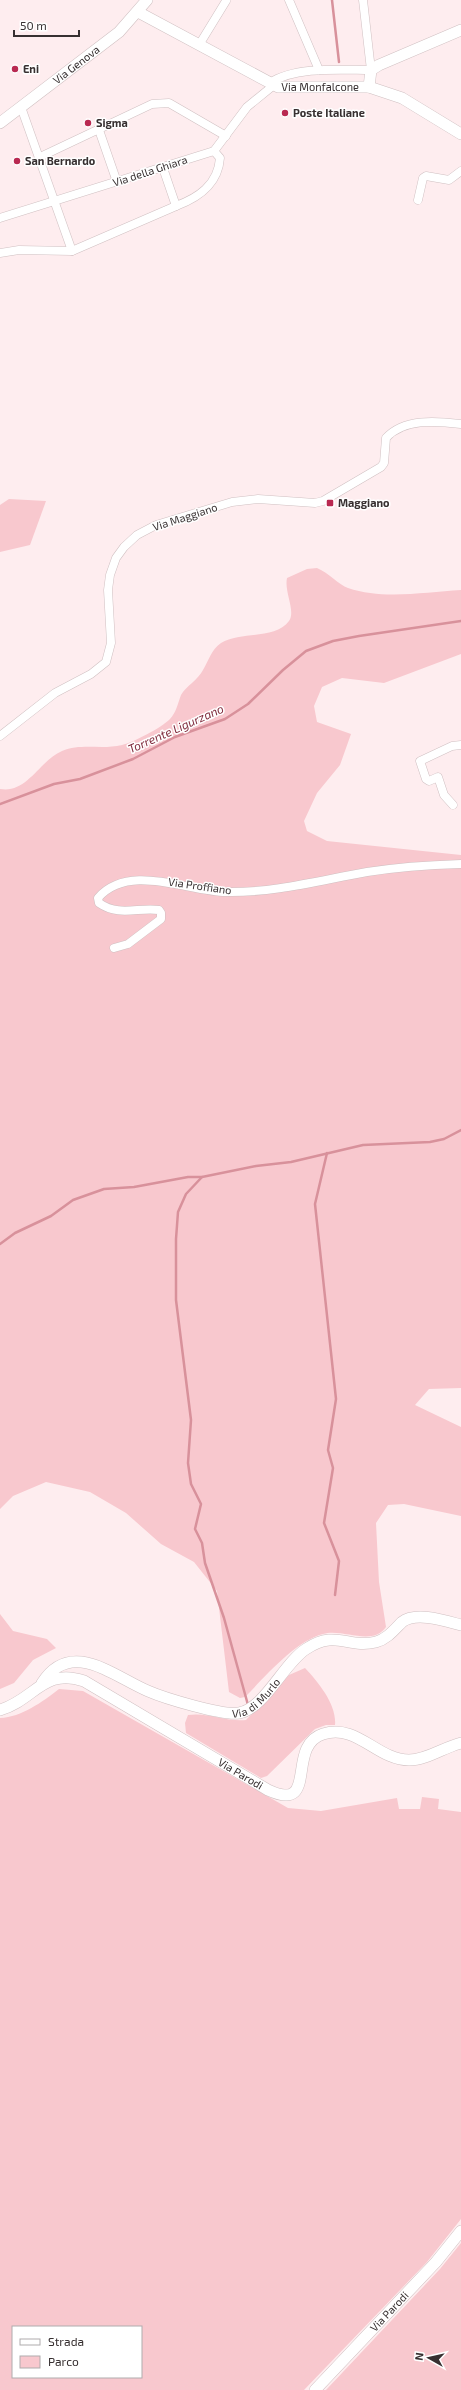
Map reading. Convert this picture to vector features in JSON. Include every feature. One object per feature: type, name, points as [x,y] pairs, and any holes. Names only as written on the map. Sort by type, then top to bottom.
[{"type":"street","name":"Via Genova","points":[[0,123],[119,32],[147,0]]},
{"type":"street","points":[[289,0],[320,70]]},
{"type":"street","name":"Via Monfalcone","points":[[363,0],[372,70]]},
{"type":"street","points":[[198,44],[226,1]]},
{"type":"street","name":"Via Monfalcone","points":[[138,12],[272,84],[286,88],[368,87],[402,98],[461,134]]},
{"type":"street","points":[[0,253],[19,250],[72,251],[195,199],[204,192],[216,174],[220,158],[214,151],[248,107],[272,84],[284,76],[320,70],[372,70],[461,30]]},
{"type":"street","points":[[368,87],[372,70]]},
{"type":"street","points":[[40,157],[152,104],[165,102],[226,136]]},
{"type":"street","points":[[21,107],[56,200],[72,251]]},
{"type":"street","points":[[99,130],[117,182]]},
{"type":"street","name":"Via della Ghiara","points":[[0,218],[214,151]]},
{"type":"street","points":[[163,168],[176,206]]},
{"type":"street","points":[[418,200],[423,178],[426,176],[449,180],[461,171]]},
{"type":"street","name":"Via Maggiano","points":[[0,736],[55,693],[91,674],[106,662],[111,643],[108,590],[110,575],[116,558],[124,547],[138,535],[156,525],[232,502],[258,499],[315,503],[323,501],[381,467],[384,463],[386,438],[392,432],[430,420],[461,424]]},
{"type":"street","points":[[454,805],[444,795],[438,777],[429,781],[426,779],[420,761],[452,746],[461,744]]},
{"type":"street","name":"Via Proffiano","points":[[114,948],[128,944],[161,919],[161,913],[159,910],[120,911],[106,909],[99,903],[98,898],[103,892],[126,883],[171,882],[225,892],[312,883],[419,865],[461,864]]},
{"type":"street","name":"Via di Murlo","points":[[42,1684],[50,1672],[59,1665],[76,1662],[88,1663],[111,1671],[150,1691],[215,1710],[239,1713],[256,1703],[305,1649],[323,1640],[333,1638],[376,1642],[386,1637],[404,1621],[411,1618],[429,1619],[461,1625]]},
{"type":"street","name":"Via Parodi","points":[[0,1710],[20,1702],[42,1684],[55,1678],[65,1676],[84,1681],[262,1786],[281,1795],[290,1794],[297,1789],[301,1782],[302,1761],[308,1744],[314,1738],[324,1734],[350,1734],[390,1756],[409,1760],[461,1743]]},
{"type":"street","name":"Via Parodi","points":[[314,2390],[436,2262],[461,2232]]},
{"type":"green space","points":[[9,499],[46,501],[30,545],[0,552],[0,505]]},
{"type":"green space","points":[[317,568],[348,588],[361,592],[375,594],[404,594],[461,590],[461,654],[384,683],[342,678],[322,687],[314,706],[317,722],[351,734],[340,765],[317,793],[304,821],[307,831],[327,841],[461,855],[461,1388],[429,1389],[415,1405],[461,1427],[461,1516],[404,1504],[388,1505],[376,1523],[379,1582],[386,1627],[380,1633],[373,1636],[331,1633],[312,1638],[291,1652],[245,1697],[240,1698],[229,1692],[217,1591],[194,1562],[161,1544],[126,1513],[90,1492],[46,1482],[13,1496],[0,1509],[0,789],[10,789],[26,782],[47,761],[62,751],[77,747],[107,747],[122,745],[140,738],[166,723],[174,714],[181,695],[201,674],[212,652],[221,643],[238,637],[275,631],[283,627],[289,621],[291,617],[291,607],[287,589],[287,578],[307,569]]},
{"type":"green space","points":[[0,1614],[13,1631],[47,1639],[56,1648],[33,1660],[14,1683],[0,1689]]},
{"type":"green space","points":[[305,1668],[316,1680],[330,1702],[335,1717],[335,1725],[326,1725],[315,1729],[267,1776],[261,1778],[186,1733],[185,1723],[188,1715],[195,1714],[231,1720],[246,1720],[289,1675]]},
{"type":"green space","points":[[59,1689],[83,1691],[288,1808],[321,1811],[397,1798],[399,1809],[420,1809],[422,1797],[439,1799],[438,1809],[461,1812],[461,2219],[427,2262],[304,2390],[0,2390],[0,1718],[16,1715],[39,1704]]},
{"type":"green space","points":[[461,2243],[461,2390],[326,2390],[440,2269]]},
{"type":"waterway","points":[[332,0],[339,62]]},
{"type":"waterway","name":"Torrente Ligurzano","points":[[0,804],[54,784],[80,779],[133,759],[175,737],[225,719],[248,704],[283,670],[306,651],[333,641],[461,621]]},
{"type":"waterway","points":[[0,1244],[15,1233],[51,1216],[73,1200],[104,1189],[134,1187],[188,1177],[202,1177],[256,1166],[291,1162],[363,1145],[430,1142],[444,1139],[461,1130]]},
{"type":"waterway","points":[[327,1153],[315,1204],[336,1399],[328,1450],[333,1468],[324,1523],[339,1561],[335,1595]]},
{"type":"waterway","points":[[202,1177],[186,1194],[178,1212],[176,1239],[176,1300],[191,1420],[188,1463],[191,1484],[201,1504],[195,1529],[202,1543],[205,1563],[224,1618],[248,1705]]},
{"type":"place","name":"Eni","points":[[15,69]]},
{"type":"place","name":"Poste Italiane","points":[[285,113]]},
{"type":"place","name":"Sigma","points":[[88,123]]},
{"type":"place","name":"San Bernardo","points":[[17,161]]},
{"type":"place","name":"Maggiano","points":[[330,503]]}]
